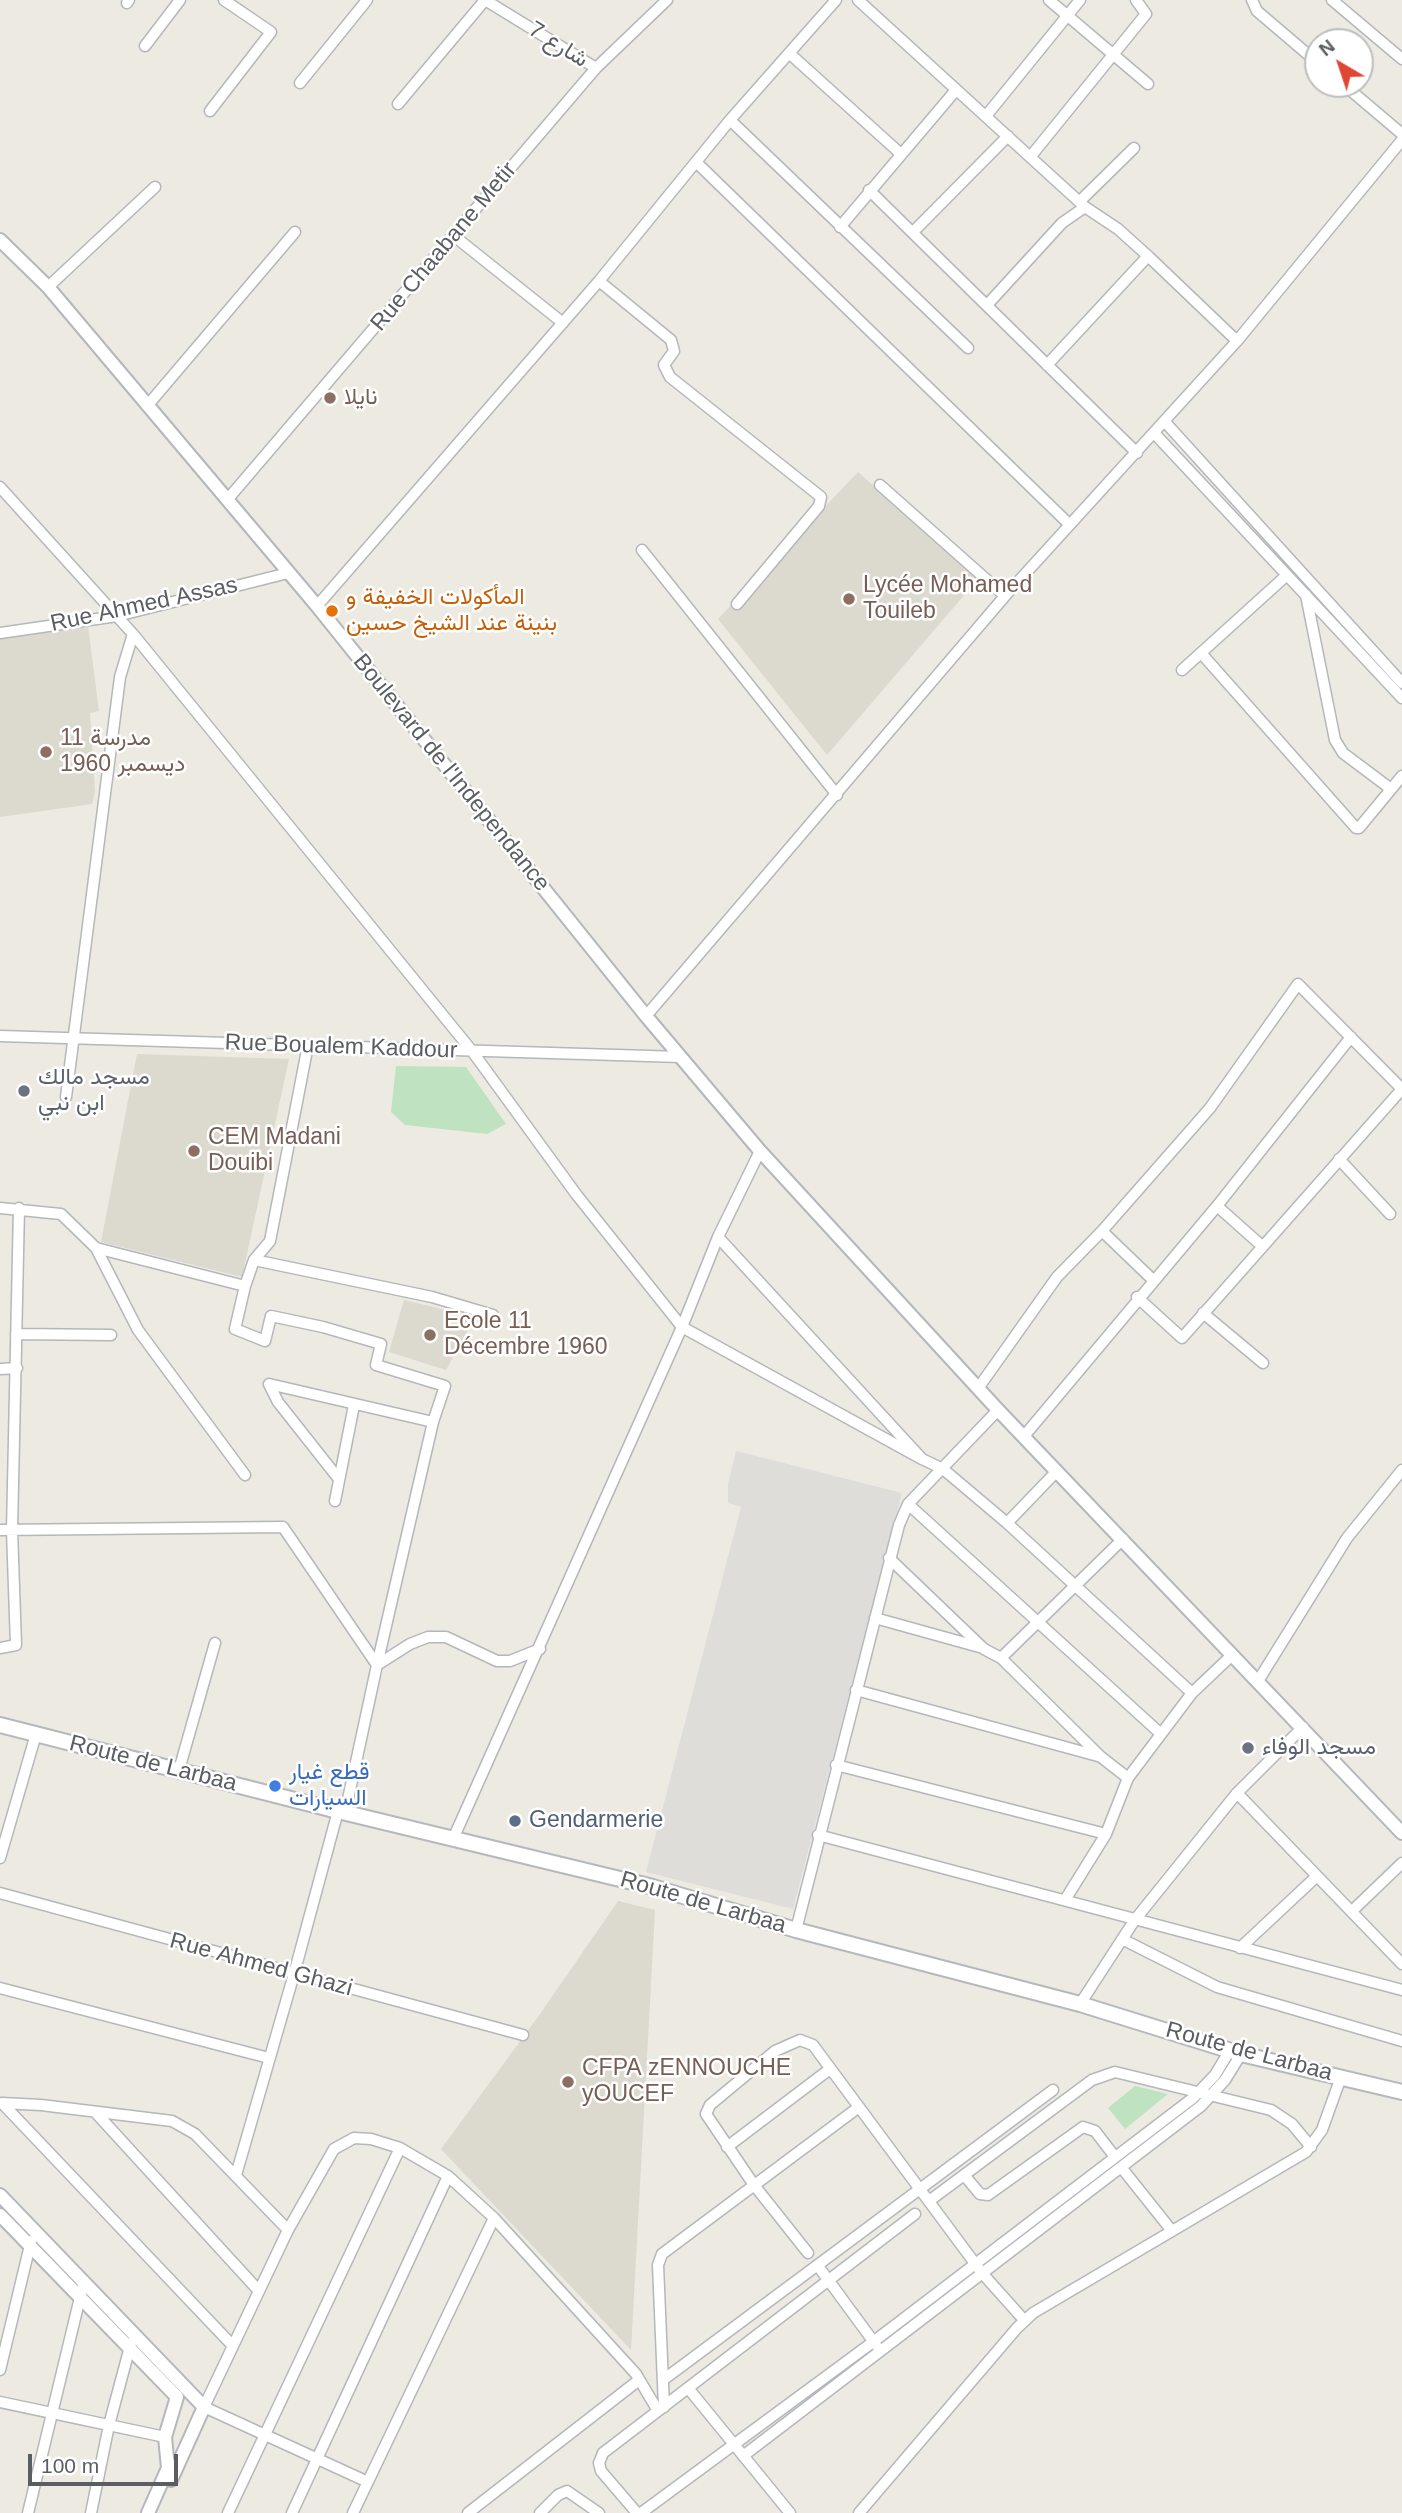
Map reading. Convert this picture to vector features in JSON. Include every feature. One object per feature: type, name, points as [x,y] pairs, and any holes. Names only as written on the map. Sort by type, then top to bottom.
[{"type":"main road","name":"Route de Larbaa","points":[[0,1725],[653,1887],[796,1930],[1080,2004],[1235,2052],[1402,2092]]},
{"type":"street","points":[[145,46],[180,0]]},
{"type":"street","points":[[210,111],[271,32],[224,0]]},
{"type":"street","points":[[300,83],[367,0]]},
{"type":"street","points":[[398,104],[485,0]]},
{"type":"street","name":"شارع 7","points":[[485,0],[596,68]]},
{"type":"street","name":"Rue Chaabane Metir","points":[[227,500],[596,68],[667,0]]},
{"type":"street","points":[[317,606],[599,281],[730,120],[836,0]]},
{"type":"street","points":[[858,0],[1082,204],[1118,229],[1237,341]]},
{"type":"street","points":[[1049,0],[1148,84]]},
{"type":"street","points":[[985,116],[1080,0]]},
{"type":"street","points":[[1031,156],[1146,15],[1136,0]]},
{"type":"street","points":[[1252,0],[1257,11],[1304,51]]},
{"type":"street","points":[[1332,0],[1402,59]]},
{"type":"street","points":[[789,53],[901,154]]},
{"type":"street","points":[[840,226],[956,90]]},
{"type":"street","points":[[1360,98],[1402,134]]},
{"type":"street","points":[[730,120],[968,348]]},
{"type":"street","points":[[913,232],[1008,136]]},
{"type":"street","points":[[646,1016],[1005,596],[1069,524],[1138,453],[1237,341],[1402,140]]},
{"type":"street","points":[[987,305],[1133,148]]},
{"type":"street","points":[[697,163],[1069,524]]},
{"type":"street","points":[[48,286],[155,187]]},
{"type":"street","points":[[869,190],[1138,453]]},
{"type":"street","points":[[147,406],[295,232]]},
{"type":"street","points":[[454,236],[563,323]]},
{"type":"street","name":"Boulevard de l'Independance","points":[[0,240],[48,286],[317,606],[646,1016],[760,1151],[998,1410],[1025,1435],[1056,1471],[1124,1539],[1402,1833]]},
{"type":"street","points":[[1047,365],[1148,256]]},
{"type":"street","points":[[599,281],[671,340],[674,351],[664,365],[670,377],[821,497],[819,506],[737,604]]},
{"type":"street","points":[[1165,422],[1402,683]]},
{"type":"street","points":[[1155,434],[1402,698]]},
{"type":"street","points":[[880,485],[1005,596]]},
{"type":"street","points":[[0,487],[117,615],[472,1051],[576,1194],[682,1327],[943,1469],[1007,1523],[1192,1693]]},
{"type":"street","points":[[642,550],[837,795]]},
{"type":"street","name":"Rue Ahmed Assas","points":[[0,633],[117,615],[288,573]]},
{"type":"street","points":[[1182,670],[1287,575]]},
{"type":"street","points":[[1306,595],[1335,740],[1343,753],[1391,789]]},
{"type":"street","points":[[66,1097],[120,677],[132,634]]},
{"type":"street","points":[[1201,653],[1356,828],[1402,776]]},
{"type":"street","points":[[979,1388],[1057,1276],[1102,1231],[1210,1108],[1298,984],[1402,1089],[1182,1338],[1138,1297]]},
{"type":"street","name":"Rue Boualem Kaddour","points":[[0,1036],[681,1058]]},
{"type":"street","points":[[1025,1435],[1217,1206],[1351,1037]]},
{"type":"street","points":[[236,2175],[342,1812],[433,1422],[445,1385],[376,1365],[381,1344],[271,1317],[265,1341],[235,1329],[254,1259],[270,1241],[308,1045]]},
{"type":"street","points":[[453,1839],[682,1327],[718,1237],[760,1151]]},
{"type":"street","points":[[1339,1159],[1390,1214]]},
{"type":"street","points":[[1217,1206],[1262,1246]]},
{"type":"street","points":[[0,1208],[61,1214],[96,1248],[138,1330],[245,1475]]},
{"type":"street","points":[[0,1648],[16,1645],[12,1530],[19,1208]]},
{"type":"street","points":[[1102,1231],[1153,1280]]},
{"type":"street","points":[[718,1237],[922,1459]]},
{"type":"street","points":[[96,1248],[245,1286]]},
{"type":"street","points":[[254,1259],[432,1297],[493,1315]]},
{"type":"street","points":[[1203,1313],[1263,1363]]},
{"type":"street","points":[[16,1334],[111,1335]]},
{"type":"street","points":[[0,1369],[17,1368]]},
{"type":"street","points":[[338,1478],[278,1402],[269,1384],[433,1422]]},
{"type":"street","points":[[335,1500],[354,1405]]},
{"type":"street","points":[[796,1930],[889,1558],[908,1504],[998,1410]]},
{"type":"street","points":[[1258,1681],[1347,1538],[1402,1469]]},
{"type":"street","points":[[1007,1523],[1056,1471]]},
{"type":"street","points":[[908,1504],[980,1566],[1037,1624],[1067,1646],[1161,1734]]},
{"type":"street","points":[[0,1530],[283,1527],[377,1665]]},
{"type":"street","points":[[1001,1657],[1037,1624],[1074,1584],[1124,1539]]},
{"type":"street","points":[[889,1558],[984,1649]]},
{"type":"street","points":[[875,1618],[984,1649],[1001,1657],[1101,1757],[1128,1778]]},
{"type":"street","points":[[377,1665],[410,1644],[428,1637],[446,1637],[497,1661],[510,1661],[540,1649]]},
{"type":"street","points":[[179,1770],[215,1643]]},
{"type":"street","points":[[1065,1900],[1106,1834],[1128,1778],[1192,1693],[1232,1656]]},
{"type":"street","points":[[856,1690],[1101,1757]]},
{"type":"street","points":[[1080,2004],[1134,1920],[1237,1793],[1303,1727]]},
{"type":"street","points":[[0,1858],[36,1734]]},
{"type":"street","points":[[836,1765],[1106,1834]]},
{"type":"street","points":[[1237,1793],[1402,1964]]},
{"type":"street","points":[[818,1835],[1402,1990]]},
{"type":"street","points":[[1352,1911],[1402,1863]]},
{"type":"street","points":[[1240,1948],[1317,1876]]},
{"type":"street","name":"Rue Ahmed Ghazi","points":[[0,1893],[523,2035]]},
{"type":"street","points":[[1122,1939],[1217,1987],[1402,2041]]},
{"type":"street","points":[[0,1989],[269,2058]]},
{"type":"street","points":[[808,2253],[727,2147],[708,2119],[707,2109],[775,2051],[789,2043],[807,2042],[859,2107],[982,2273],[1024,2320]]},
{"type":"street","points":[[915,2214],[606,2451],[600,2460],[601,2471],[639,2513],[873,2342],[1200,2092],[1235,2052]]},
{"type":"street","points":[[743,2456],[1213,2095],[1235,2052]]},
{"type":"street","points":[[727,2147],[830,2069]]},
{"type":"street","points":[[929,2201],[1103,2074],[1121,2072],[1279,2114],[1292,2124],[1311,2147]]},
{"type":"street","points":[[859,2513],[1024,2320],[1052,2300],[1294,2160],[1311,2147],[1322,2130],[1341,2077]]},
{"type":"street","points":[[663,2380],[1053,2090]]},
{"type":"street","points":[[1,2103],[41,2105],[172,2122],[195,2134],[288,2230]]},
{"type":"street","points":[[1,2103],[233,2346]]},
{"type":"street","points":[[661,2409],[663,2380],[660,2258],[671,2246],[859,2107]]},
{"type":"street","points":[[97,2114],[259,2291]]},
{"type":"street","points":[[964,2175],[980,2194],[988,2195],[1083,2127],[1096,2131],[1115,2157]]},
{"type":"street","points":[[156,2513],[288,2230],[334,2149],[354,2138],[371,2139],[400,2148],[448,2176],[494,2218],[639,2380],[661,2409]]},
{"type":"street","points":[[228,2513],[400,2148]]},
{"type":"street","points":[[1121,2167],[1172,2231]]},
{"type":"street","points":[[292,2513],[448,2176]]},
{"type":"street","points":[[0,2195],[204,2407],[368,2482]]},
{"type":"street","points":[[0,2215],[177,2396],[165,2438],[168,2468]]},
{"type":"street","points":[[353,2513],[494,2218]]},
{"type":"street","points":[[0,2370],[34,2231]]},
{"type":"street","points":[[818,2266],[880,2351]]},
{"type":"street","points":[[28,2513],[78,2296],[84,2281]]},
{"type":"street","points":[[91,2513],[109,2425],[135,2333]]},
{"type":"street","points":[[468,2513],[639,2380]]},
{"type":"street","points":[[688,2388],[790,2513]]},
{"type":"street","points":[[0,2402],[165,2438]]},
{"type":"street","points":[[148,2513],[193,2417],[204,2407]]},
{"type":"street","points":[[540,2513],[558,2495],[567,2491],[599,2513]]},
{"type":"shaded area","name":"Lycée Mohamed Touileb","points":[[858,472],[978,579],[827,755],[718,619]]},
{"type":"shaded area","name":"مدرسة 11 ديسمبر 1960","points":[[88,627],[99,711],[90,713],[95,792],[92,804],[0,817],[0,639]]},
{"type":"shaded area","name":"CEM Madani Douibi","points":[[137,1054],[289,1059],[242,1277],[101,1242]]},
{"type":"shaded area","name":"Ecole 11 Décembre 1960","points":[[404,1300],[475,1317],[446,1370],[389,1352]]},
{"type":"shaded area","points":[[736,1451],[902,1493],[793,1909],[646,1872],[741,1507],[728,1503],[728,1484]]},
{"type":"shaded area","name":"CFPA zENNOUCHE yOUCEF","points":[[618,1901],[655,1910],[631,2350],[441,2149],[540,2014]]},
{"type":"green space","points":[[396,1066],[466,1067],[506,1124],[487,1134],[405,1125],[391,1112]]},
{"type":"green space","points":[[1135,2086],[1168,2094],[1125,2129],[1108,2108]]},
{"type":"place","name":"نايلا","points":[[330,398]]},
{"type":"place","name":"Lycée Mohamed Touileb","points":[[849,599]]},
{"type":"place","name":"المأكولات الخفيفة و بنينة عند الشيخ حسين","points":[[332,611]]},
{"type":"place","name":"مدرسة 11 ديسمبر 1960","points":[[46,752]]},
{"type":"place","name":"مسجد مالك ابن نبي","points":[[24,1091]]},
{"type":"place","name":"CEM Madani Douibi","points":[[194,1151]]},
{"type":"place","name":"Ecole 11 Décembre 1960","points":[[430,1335]]},
{"type":"place","name":"مسجد الوفاء","points":[[1248,1748]]},
{"type":"place","name":"قطع غيار السيارات","points":[[275,1786]]},
{"type":"place","name":"Gendarmerie","points":[[515,1821]]},
{"type":"place","name":"CFPA zENNOUCHE yOUCEF","points":[[568,2082]]}]
